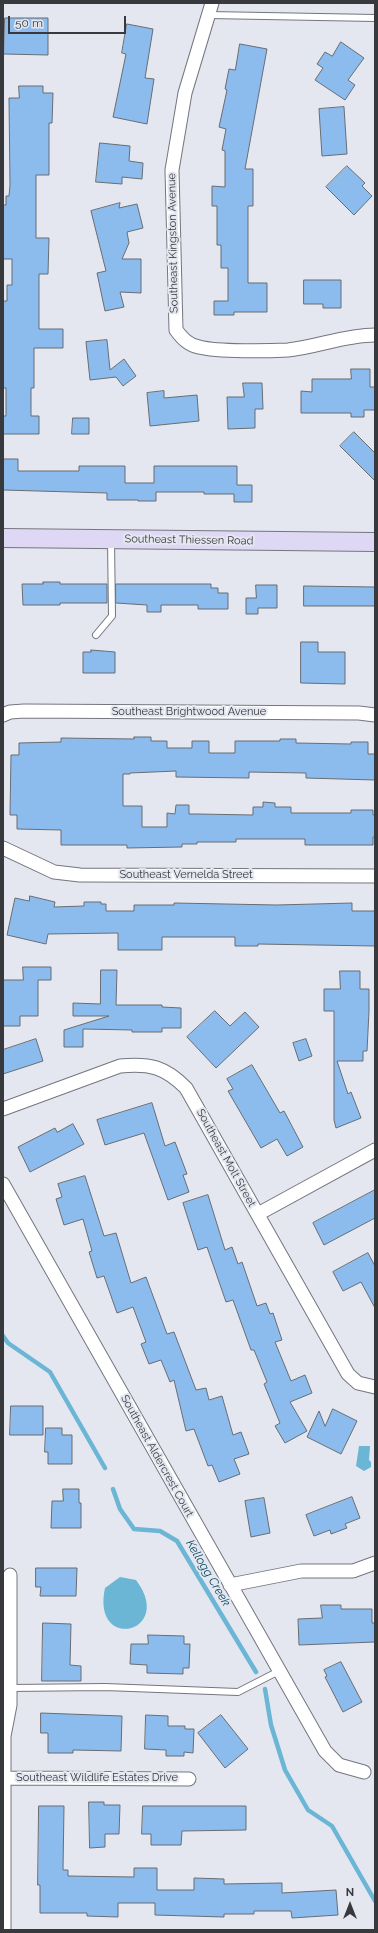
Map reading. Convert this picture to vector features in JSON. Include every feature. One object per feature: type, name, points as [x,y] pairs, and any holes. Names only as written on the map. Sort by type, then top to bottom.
[{"type":"main road","name":"Southeast Thiessen Road","points":[[3,538],[375,542]]},
{"type":"street","name":"Southeast Kingston Avenue","points":[[210,9],[185,94],[172,170],[174,313],[176,330],[184,341],[199,347],[288,350],[354,336],[375,335]]},
{"type":"street","name":"Southeast Brightwood Avenue","points":[[3,715],[10,712],[24,711],[351,712],[375,715]]},
{"type":"street","name":"Southeast Vernelda Street","points":[[3,848],[54,872],[80,875],[375,876]]},
{"type":"street","name":"Southeast Molt Street","points":[[3,1110],[120,1066],[137,1064],[156,1067],[173,1075],[186,1088],[348,1374],[358,1383],[375,1387]]},
{"type":"street","points":[[258,1214],[375,1150]]},
{"type":"street","name":"Southeast Aldercrest Court","points":[[3,1184],[325,1751],[339,1765],[364,1772]]},
{"type":"street","points":[[230,1585],[301,1571],[353,1572],[375,1563]]},
{"type":"street","points":[[4,1930],[4,1736],[10,1705],[10,1575]]},
{"type":"street","name":"Southeast Wildlife Estates Drive","points":[[4,1778],[189,1779]]},
{"type":"lane","points":[[210,9],[375,18]]},
{"type":"lane","points":[[96,635],[112,616],[111,539]]},
{"type":"lane","points":[[10,1688],[104,1687],[238,1692],[279,1671]]},
{"type":"water","points":[[359,1446],[370,1446],[369,1460],[371,1462],[371,1467],[364,1471],[356,1466]]},
{"type":"water","points":[[120,1577],[136,1580],[146,1598],[146,1613],[140,1623],[130,1628],[119,1628],[110,1622],[104,1608],[105,1588]]},
{"type":"building","points":[[5,18],[48,18],[48,55],[4,54]]},
{"type":"building","points":[[127,24],[153,29],[145,78],[154,79],[147,124],[113,117],[126,54],[122,53]]},
{"type":"building","points":[[341,42],[364,58],[348,80],[355,85],[345,100],[315,80],[323,68],[317,64],[325,52],[332,56]]},
{"type":"building","points":[[240,44],[267,49],[245,169],[253,169],[253,206],[248,206],[248,283],[267,283],[267,312],[234,312],[234,315],[214,315],[214,301],[228,301],[228,268],[221,268],[221,245],[217,245],[217,206],[212,206],[212,186],[225,187],[225,151],[222,150],[226,129],[219,127],[227,90],[225,89],[229,69],[235,70]]},
{"type":"building","points":[[19,86],[43,86],[43,93],[53,93],[52,123],[49,123],[49,175],[36,175],[36,238],[49,238],[48,274],[39,274],[39,329],[63,329],[63,348],[34,348],[34,388],[31,388],[31,416],[39,416],[39,434],[3,434],[3,416],[6,416],[6,388],[3,388],[3,301],[7,301],[7,285],[12,285],[12,259],[3,259],[3,205],[6,205],[6,196],[9,196],[10,185],[9,98],[19,98]]},
{"type":"building","points":[[344,107],[347,154],[322,156],[319,109]]},
{"type":"building","points":[[100,143],[130,146],[129,161],[143,163],[142,179],[122,177],[122,184],[96,182]]},
{"type":"building","points":[[347,166],[365,183],[362,186],[372,196],[354,215],[326,187]]},
{"type":"building","points":[[120,203],[119,208],[137,204],[143,228],[127,232],[129,243],[122,259],[141,259],[141,293],[120,292],[124,307],[105,311],[97,273],[106,271],[91,211]]},
{"type":"building","points":[[304,280],[341,280],[341,308],[323,308],[323,304],[304,304]]},
{"type":"building","points":[[107,340],[110,370],[124,359],[136,376],[123,386],[116,377],[90,380],[86,342]]},
{"type":"building","points":[[351,369],[370,369],[370,387],[375,387],[375,410],[364,410],[364,417],[351,417],[351,413],[301,413],[301,391],[312,392],[312,379],[351,379]]},
{"type":"building","points":[[243,383],[262,383],[263,409],[255,409],[255,428],[228,429],[227,397],[244,397]]},
{"type":"building","points":[[164,391],[164,398],[197,395],[199,421],[150,426],[147,393]]},
{"type":"building","points":[[73,418],[89,418],[89,434],[72,434]]},
{"type":"building","points":[[354,432],[375,453],[375,481],[340,446]]},
{"type":"building","points":[[3,459],[18,459],[18,471],[79,471],[79,466],[125,466],[125,483],[154,483],[154,466],[237,466],[237,485],[252,485],[252,502],[234,502],[234,494],[204,494],[204,492],[156,492],[156,501],[138,501],[107,500],[107,493],[3,490]]},
{"type":"building","points":[[43,582],[60,582],[60,584],[107,584],[107,603],[23,605],[22,584],[43,584]]},
{"type":"building","points":[[116,584],[211,584],[211,588],[218,588],[218,593],[228,593],[228,609],[198,609],[198,605],[161,605],[161,612],[147,612],[147,605],[116,603]]},
{"type":"building","points":[[256,585],[277,585],[277,608],[258,608],[258,614],[246,614],[246,598],[256,598]]},
{"type":"building","points":[[304,586],[375,587],[375,606],[304,606]]},
{"type":"building","points":[[301,642],[318,642],[318,652],[345,652],[345,684],[301,683]]},
{"type":"building","points":[[91,650],[115,652],[115,673],[83,673],[83,652],[91,652]]},
{"type":"building","points":[[134,737],[151,737],[151,741],[167,741],[167,748],[192,748],[192,741],[209,741],[209,753],[235,753],[235,741],[280,741],[280,739],[296,739],[296,743],[351,744],[351,742],[368,742],[368,754],[375,754],[375,780],[306,778],[306,773],[249,772],[249,778],[176,777],[176,771],[130,773],[123,774],[123,806],[142,806],[142,827],[167,827],[167,813],[175,814],[176,805],[189,805],[189,814],[253,815],[253,807],[263,807],[263,802],[275,803],[275,807],[291,807],[291,813],[351,813],[351,810],[373,810],[373,815],[375,815],[375,837],[373,837],[373,845],[305,845],[305,839],[236,839],[236,842],[197,842],[197,844],[182,844],[182,847],[127,848],[127,845],[61,845],[61,830],[17,829],[17,815],[10,815],[11,755],[19,755],[19,743],[61,742],[61,738],[134,739]]},
{"type":"building","points":[[30,896],[55,902],[54,907],[84,906],[84,902],[101,902],[101,904],[106,904],[106,911],[134,911],[134,905],[174,905],[174,903],[277,905],[352,903],[352,911],[375,911],[375,946],[258,944],[258,946],[235,946],[235,937],[162,937],[162,950],[118,950],[118,933],[48,934],[46,944],[7,935],[15,898],[29,901]]},
{"type":"building","points":[[23,967],[51,967],[51,980],[38,980],[38,1016],[20,1016],[20,1026],[3,1026],[3,980],[23,980]]},
{"type":"building","points":[[101,970],[117,970],[116,1005],[162,1005],[162,1007],[181,1008],[181,1028],[162,1028],[162,1032],[83,1029],[83,1047],[64,1047],[64,1030],[109,1016],[73,1016],[73,1003],[100,1004]]},
{"type":"building","points":[[340,971],[360,971],[360,989],[369,989],[369,1011],[367,1051],[363,1051],[363,1061],[337,1061],[348,1094],[351,1092],[361,1118],[336,1128],[334,1120],[334,1011],[324,1011],[324,989],[340,989]]},
{"type":"building","points":[[215,1011],[230,1026],[245,1012],[259,1027],[216,1068],[187,1037]]},
{"type":"building","points":[[36,1039],[43,1061],[3,1074],[3,1050]]},
{"type":"building","points":[[306,1039],[312,1056],[299,1061],[293,1043]]},
{"type":"building","points":[[252,1065],[280,1113],[284,1111],[303,1147],[287,1156],[277,1139],[261,1148],[228,1091],[233,1089],[227,1079]]},
{"type":"building","points":[[152,1103],[165,1146],[175,1142],[187,1174],[183,1175],[189,1192],[168,1200],[144,1133],[105,1145],[97,1120]]},
{"type":"building","points":[[73,1124],[84,1144],[30,1172],[18,1147],[55,1128],[57,1132]]},
{"type":"building","points":[[85,1176],[104,1236],[116,1233],[131,1283],[146,1277],[167,1334],[174,1332],[196,1390],[206,1388],[209,1400],[222,1396],[233,1435],[241,1432],[249,1454],[234,1459],[240,1474],[219,1482],[212,1465],[208,1466],[194,1429],[186,1431],[174,1380],[170,1382],[161,1360],[149,1364],[141,1344],[146,1342],[133,1307],[117,1313],[104,1276],[97,1278],[89,1252],[92,1251],[83,1219],[64,1225],[56,1199],[62,1197],[58,1184]]},
{"type":"building","points":[[375,1190],[375,1218],[324,1245],[313,1223]]},
{"type":"building","points":[[208,1195],[225,1250],[232,1247],[238,1264],[242,1262],[257,1306],[266,1303],[270,1314],[273,1313],[282,1340],[275,1342],[291,1381],[305,1375],[312,1393],[290,1402],[307,1431],[285,1443],[275,1426],[280,1423],[264,1384],[267,1382],[254,1350],[251,1350],[233,1300],[226,1302],[207,1247],[198,1250],[183,1203]]},
{"type":"building","points":[[368,1253],[375,1266],[375,1308],[361,1282],[343,1291],[333,1272]]},
{"type":"building","points":[[11,1406],[43,1406],[43,1435],[10,1435]]},
{"type":"building","points":[[333,1409],[357,1421],[341,1454],[307,1437],[319,1411],[325,1426]]},
{"type":"building","points":[[46,1428],[62,1428],[62,1435],[72,1435],[72,1464],[48,1464],[48,1452],[45,1452]]},
{"type":"building","points":[[63,1489],[79,1489],[79,1503],[81,1503],[81,1528],[51,1528],[52,1501],[63,1501]]},
{"type":"building","points":[[352,1497],[360,1518],[345,1524],[347,1528],[331,1534],[330,1530],[314,1536],[306,1515]]},
{"type":"building","points":[[264,1498],[270,1533],[251,1537],[245,1501]]},
{"type":"building","points":[[36,1568],[77,1568],[76,1596],[40,1596],[41,1587],[36,1587]]},
{"type":"building","points":[[321,1605],[341,1605],[341,1609],[372,1609],[372,1623],[375,1623],[375,1642],[299,1645],[298,1619],[322,1618]]},
{"type":"building","points":[[43,1623],[71,1624],[70,1665],[81,1666],[81,1681],[42,1681]]},
{"type":"building","points":[[148,1635],[184,1636],[184,1644],[190,1644],[189,1668],[183,1668],[183,1674],[147,1673],[147,1665],[130,1664],[131,1644],[148,1644]]},
{"type":"building","points":[[341,1662],[362,1702],[343,1712],[325,1677],[327,1676],[324,1670]]},
{"type":"building","points":[[41,1713],[122,1716],[121,1751],[73,1750],[73,1753],[48,1753],[48,1733],[41,1733]]},
{"type":"building","points":[[146,1715],[168,1716],[168,1726],[185,1726],[185,1729],[194,1729],[193,1753],[184,1752],[184,1756],[166,1756],[166,1750],[145,1749]]},
{"type":"building","points":[[221,1715],[248,1749],[225,1768],[198,1733]]},
{"type":"building","points":[[89,1802],[104,1802],[104,1805],[120,1805],[119,1834],[105,1834],[105,1847],[90,1848]]},
{"type":"building","points":[[39,1806],[64,1806],[63,1870],[68,1870],[68,1876],[134,1877],[134,1868],[157,1868],[157,1890],[194,1890],[194,1878],[224,1879],[224,1884],[282,1883],[282,1893],[336,1890],[338,1915],[292,1918],[291,1911],[254,1911],[254,1914],[224,1914],[224,1917],[155,1915],[155,1903],[118,1903],[118,1917],[87,1916],[87,1913],[40,1913],[40,1885],[38,1885]]},
{"type":"building","points":[[143,1806],[246,1806],[246,1830],[182,1831],[181,1845],[151,1845],[151,1834],[142,1834]]},
{"type":"waterway","name":"Kellogg Creek","points":[[3,1336],[8,1343],[50,1372],[105,1468]]},
{"type":"waterway","name":"Kellogg Creek","points":[[113,1489],[120,1509],[134,1529],[160,1531],[177,1541],[256,1672]]},
{"type":"waterway","name":"Kellogg Creek","points":[[265,1689],[271,1725],[285,1770],[308,1810],[332,1826],[375,1901]]}]
